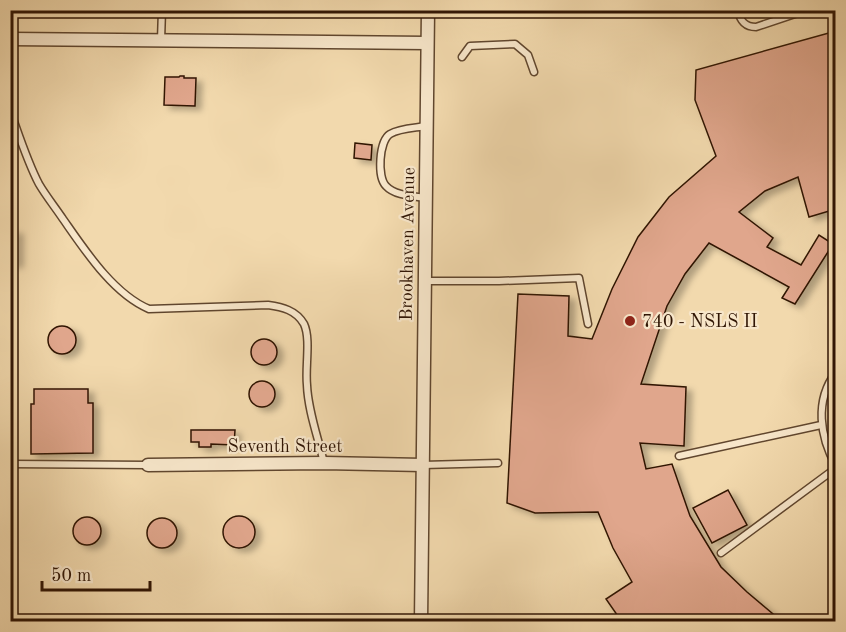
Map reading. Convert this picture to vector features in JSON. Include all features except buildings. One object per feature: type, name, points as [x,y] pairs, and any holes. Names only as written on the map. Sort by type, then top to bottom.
[{"type":"street","name":"Brookhaven Avenue","points":[[421,621],[428,10]]},
{"type":"street","points":[[10,39],[427,43]]},
{"type":"street","name":"Seventh Street","points":[[148,465],[324,463],[423,465]]},
{"type":"lane","points":[[161,40],[162,10]]},
{"type":"lane","points":[[738,10],[743,23],[749,27],[756,27],[807,10]]},
{"type":"lane","points":[[462,57],[470,46],[515,44],[528,56],[534,72]]},
{"type":"lane","points":[[10,110],[30,165],[41,187],[89,256],[126,295],[138,304],[149,309],[268,305],[296,313],[307,333],[307,385],[311,413],[324,463]]},
{"type":"lane","points":[[426,126],[404,129],[389,135],[383,142],[380,162],[385,186],[396,193],[426,198]]},
{"type":"lane","points":[[425,281],[499,282],[579,279],[588,324]]},
{"type":"lane","points":[[721,553],[836,467],[826,447],[821,426],[823,399],[836,372]]},
{"type":"lane","points":[[679,456],[821,426]]},
{"type":"lane","points":[[423,465],[498,463]]},
{"type":"lane","points":[[10,464],[148,465]]},
{"type":"lane","points":[[577,621],[594,619],[597,621]]},
{"type":"place","name":"740 - NSLS II","points":[[630,321]]}]
